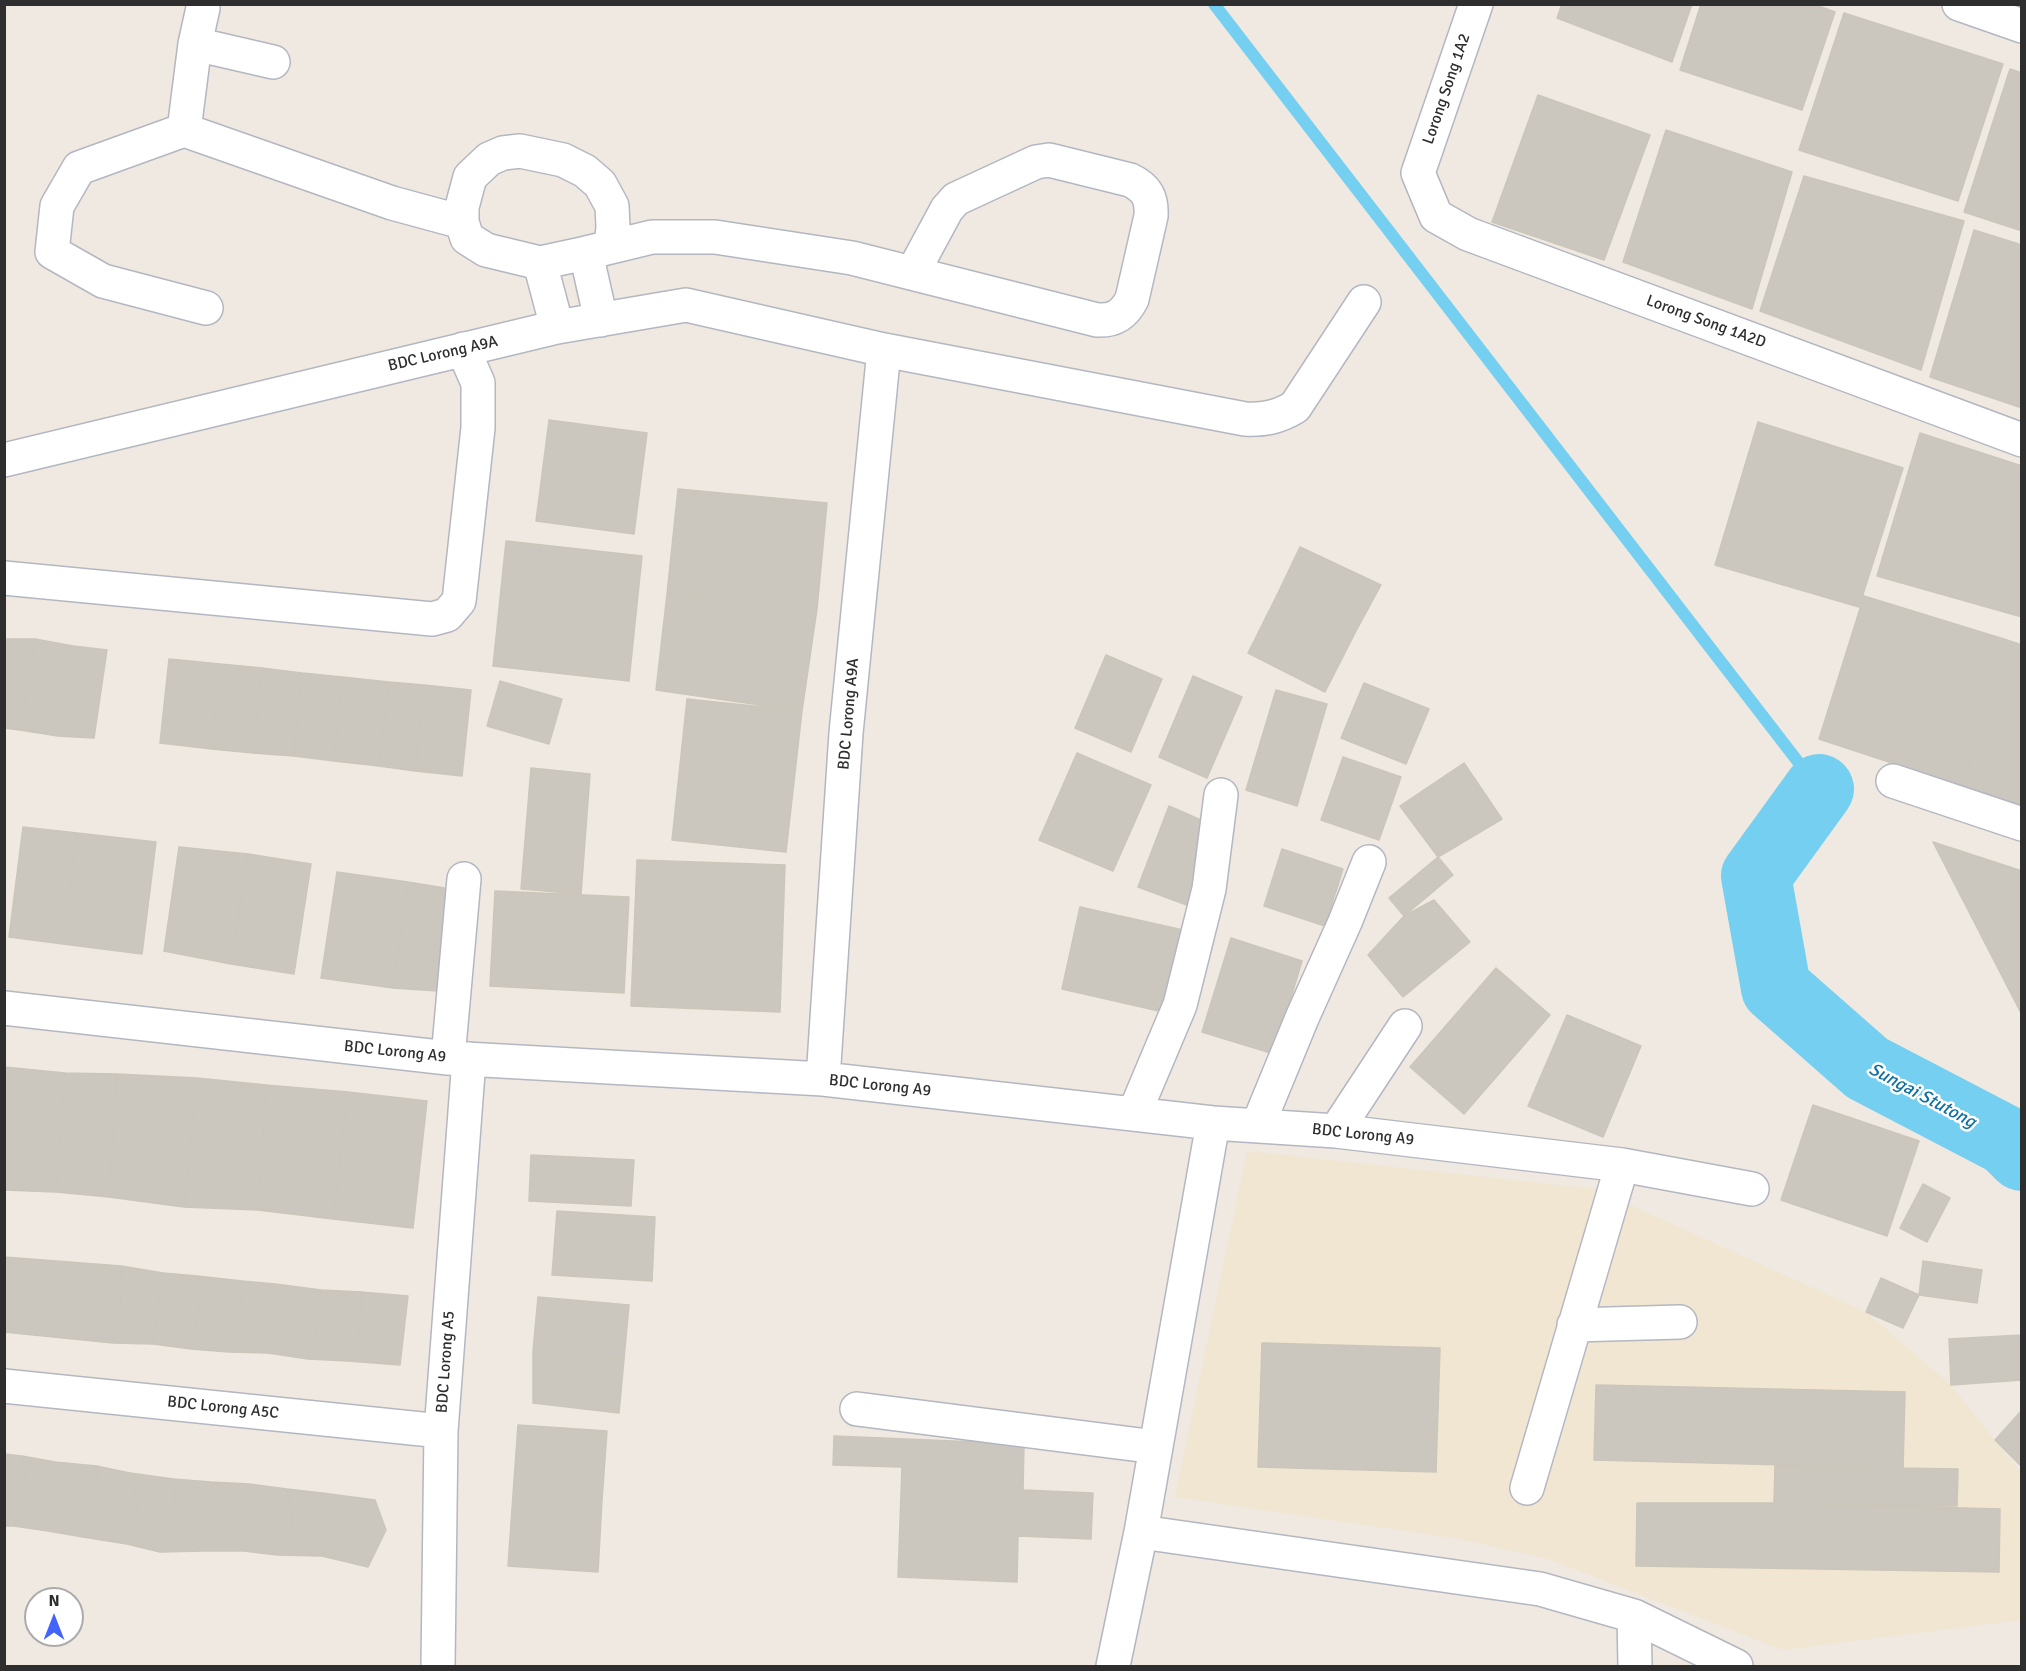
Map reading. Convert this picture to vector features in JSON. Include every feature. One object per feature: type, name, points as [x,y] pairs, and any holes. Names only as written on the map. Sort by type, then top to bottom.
[{"type":"street","name":"Lorong Song 1A2","points":[[1418,173],[1476,4]]},
{"type":"street","points":[[1959,4],[2022,26]]},
{"type":"street","points":[[184,130],[195,44],[203,8]]},
{"type":"street","points":[[195,44],[273,62]]},
{"type":"street","points":[[206,308],[103,281],[52,252],[57,206],[79,168],[184,130],[392,203],[462,222]]},
{"type":"street","points":[[602,320],[599,250],[613,227],[612,206],[600,184],[585,171],[563,160],[520,152],[502,153],[489,159],[470,177],[462,207],[462,222],[467,238],[486,250],[540,263],[599,250],[652,237],[715,237],[852,258],[1097,320],[1108,320],[1118,316],[1127,309],[1132,299],[1151,216],[1148,194],[1140,185],[1130,180],[1048,160],[1036,162],[956,199],[947,209],[913,272]]},
{"type":"street","name":"Lorong Song 1A2D","points":[[1418,173],[1436,216],[1468,234],[2022,440]]},
{"type":"street","points":[[540,263],[556,327]]},
{"type":"street","name":"BDC Lorong A9A","points":[[4,460],[556,327],[686,305],[884,350],[1245,419],[1264,420],[1281,415],[1294,407],[1364,302]]},
{"type":"street","points":[[4,578],[432,619],[447,615],[459,601],[478,428],[478,383],[464,349]]},
{"type":"street","name":"BDC Lorong A9A","points":[[823,1079],[846,734],[884,350]]},
{"type":"street","points":[[1893,781],[2022,824]]},
{"type":"street","points":[[1134,1114],[1180,1005],[1209,889],[1221,795]]},
{"type":"street","points":[[1258,1125],[1369,862]]},
{"type":"street","name":"BDC Lorong A5","points":[[438,1666],[441,1431],[464,879]]},
{"type":"street","name":"BDC Lorong A9","points":[[4,1008],[458,1058],[823,1079],[1213,1124],[1336,1131],[1622,1165],[1752,1189]]},
{"type":"street","points":[[1336,1131],[1405,1026]]},
{"type":"street","points":[[1113,1666],[1141,1532],[1213,1124]]},
{"type":"street","points":[[1527,1488],[1622,1165]]},
{"type":"street","points":[[1574,1325],[1680,1322]]},
{"type":"street","name":"BDC Lorong A5C","points":[[4,1386],[441,1431]]},
{"type":"street","points":[[857,1409],[1156,1448]]},
{"type":"street","points":[[1141,1532],[1540,1589],[1634,1616],[1736,1666]]},
{"type":"street","points":[[1634,1616],[1635,1666]]},
{"type":"shaded area","points":[[1247,1151],[1595,1189],[1866,1312],[1951,1385],[2021,1473],[2021,1620],[1783,1650],[1548,1559],[1459,1539],[1175,1497]]},
{"type":"building","points":[[1562,4],[1692,4],[1672,62],[1557,18]]},
{"type":"building","points":[[1701,4],[1813,4],[1835,12],[1802,110],[1680,70]]},
{"type":"building","points":[[1844,13],[2003,64],[1958,201],[1799,150]]},
{"type":"building","points":[[2010,69],[2022,73],[2022,231],[1964,212]]},
{"type":"building","points":[[1538,95],[1650,135],[1604,260],[1492,222]]},
{"type":"building","points":[[1666,130],[1792,172],[1752,309],[1623,262]]},
{"type":"building","points":[[1804,176],[1964,221],[1921,370],[1760,311]]},
{"type":"building","points":[[1974,230],[2022,245],[2022,408],[1930,377]]},
{"type":"building","points":[[549,420],[647,433],[634,534],[536,521]]},
{"type":"building","points":[[1758,422],[1903,468],[1859,607],[1715,565]]},
{"type":"building","points":[[1920,433],[2022,466],[2022,617],[1877,576]]},
{"type":"building","points":[[678,489],[827,503],[817,609],[667,594]]},
{"type":"building","points":[[506,541],[642,556],[629,681],[493,666]]},
{"type":"building","points":[[1300,547],[1381,585],[1356,631],[1278,593]]},
{"type":"building","points":[[1278,593],[1356,631],[1325,692],[1248,653]]},
{"type":"building","points":[[667,594],[817,609],[802,711],[656,690]]},
{"type":"building","points":[[1864,596],[2007,640],[1962,786],[1819,739]]},
{"type":"building","points":[[4,639],[35,639],[20,730],[4,728]]},
{"type":"building","points":[[35,639],[73,646],[58,736],[20,730]]},
{"type":"building","points":[[2007,640],[2022,645],[2022,805],[1962,786]]},
{"type":"building","points":[[73,646],[107,650],[94,738],[58,736]]},
{"type":"building","points":[[1106,655],[1162,679],[1131,752],[1075,728]]},
{"type":"building","points":[[169,659],[220,664],[212,749],[160,743]]},
{"type":"building","points":[[220,664],[262,668],[253,753],[212,749]]},
{"type":"building","points":[[262,668],[302,673],[294,756],[253,753]]},
{"type":"building","points":[[302,673],[342,677],[334,761],[294,756]]},
{"type":"building","points":[[1193,676],[1242,697],[1207,778],[1159,757]]},
{"type":"building","points":[[342,677],[389,682],[379,766],[334,761]]},
{"type":"building","points":[[500,681],[562,699],[549,744],[487,726]]},
{"type":"building","points":[[389,682],[424,685],[415,771],[379,766]]},
{"type":"building","points":[[1364,683],[1429,709],[1406,764],[1341,738]]},
{"type":"building","points":[[424,685],[471,690],[462,776],[415,771]]},
{"type":"building","points":[[1276,690],[1327,704],[1297,806],[1246,790]]},
{"type":"building","points":[[687,699],[802,711],[786,852],[672,840]]},
{"type":"building","points":[[1077,753],[1151,785],[1113,871],[1039,840]]},
{"type":"building","points":[[1343,757],[1401,777],[1379,840],[1321,820]]},
{"type":"building","points":[[1464,763],[1502,819],[1438,857],[1400,806]]},
{"type":"building","points":[[531,768],[590,774],[581,894],[521,889]]},
{"type":"building","points":[[1169,806],[1217,827],[1203,911],[1138,887]]},
{"type":"building","points":[[23,827],[77,833],[63,944],[9,937]]},
{"type":"building","points":[[77,833],[156,842],[142,954],[63,944]]},
{"type":"building","points":[[1933,842],[2022,871],[2022,1015]]},
{"type":"building","points":[[179,847],[248,854],[231,964],[164,951]]},
{"type":"building","points":[[1282,849],[1343,869],[1325,926],[1264,906]]},
{"type":"building","points":[[248,854],[311,864],[294,974],[231,964]]},
{"type":"building","points":[[1438,857],[1453,875],[1404,916],[1389,898]]},
{"type":"building","points":[[637,860],[785,865],[780,1012],[631,1006]]},
{"type":"building","points":[[337,872],[408,882],[393,988],[321,978]]},
{"type":"building","points":[[408,882],[463,891],[452,992],[393,988]]},
{"type":"building","points":[[495,891],[629,897],[624,993],[490,986]]},
{"type":"building","points":[[1434,900],[1470,942],[1403,997],[1368,955],[1404,916]]},
{"type":"building","points":[[1080,907],[1183,930],[1163,1012],[1062,989]]},
{"type":"building","points":[[1231,938],[1302,961],[1274,1054],[1202,1032]]},
{"type":"building","points":[[1496,968],[1550,1015],[1464,1114],[1410,1067]]},
{"type":"building","points":[[1567,1015],[1641,1046],[1603,1137],[1528,1106]]},
{"type":"building","points":[[4,1067],[65,1073],[56,1192],[4,1190]]},
{"type":"building","points":[[65,1073],[117,1074],[109,1197],[56,1192]]},
{"type":"building","points":[[117,1074],[197,1078],[184,1207],[109,1197]]},
{"type":"building","points":[[197,1078],[266,1085],[258,1210],[184,1207]]},
{"type":"building","points":[[266,1085],[348,1092],[333,1219],[258,1210]]},
{"type":"building","points":[[348,1092],[427,1101],[413,1228],[333,1219]]},
{"type":"building","points":[[1813,1105],[1919,1141],[1887,1236],[1781,1200]]},
{"type":"building","points":[[531,1155],[634,1160],[631,1206],[529,1201]]},
{"type":"building","points":[[1923,1184],[1950,1198],[1927,1242],[1900,1228]]},
{"type":"building","points":[[557,1211],[655,1217],[652,1281],[552,1275]]},
{"type":"building","points":[[4,1257],[121,1266],[120,1308],[113,1343],[4,1332]]},
{"type":"building","points":[[1923,1261],[1982,1270],[1977,1303],[1919,1295]]},
{"type":"building","points":[[121,1266],[163,1273],[153,1344],[113,1343],[120,1308]]},
{"type":"building","points":[[163,1273],[197,1276],[198,1312],[191,1349],[153,1344]]},
{"type":"building","points":[[197,1276],[242,1281],[240,1317],[229,1352],[191,1349],[198,1312]]},
{"type":"building","points":[[1881,1278],[1919,1295],[1903,1328],[1866,1312]]},
{"type":"building","points":[[242,1281],[275,1284],[275,1324],[268,1353],[229,1352],[240,1317]]},
{"type":"building","points":[[275,1284],[321,1290],[318,1325],[308,1359],[268,1353],[275,1324]]},
{"type":"building","points":[[321,1290],[361,1292],[360,1330],[348,1361],[308,1359],[318,1325]]},
{"type":"building","points":[[361,1292],[408,1296],[400,1365],[348,1361],[360,1330]]},
{"type":"building","points":[[538,1297],[629,1305],[624,1359],[533,1351]]},
{"type":"building","points":[[2022,1335],[2022,1380],[1951,1385],[1949,1339]]},
{"type":"building","points":[[1262,1343],[1440,1348],[1436,1472],[1258,1467]]},
{"type":"building","points":[[533,1351],[624,1359],[619,1413],[533,1403]]},
{"type":"building","points":[[1596,1385],[1905,1392],[1903,1468],[1594,1460]]},
{"type":"building","points":[[2022,1410],[2022,1467],[1995,1440]]},
{"type":"building","points":[[518,1425],[607,1431],[602,1500],[513,1495]]},
{"type":"building","points":[[834,1436],[1024,1444],[1023,1490],[1093,1493],[1091,1539],[1018,1536],[1017,1582],[898,1577],[902,1467],[833,1465]]},
{"type":"building","points":[[4,1454],[22,1456],[27,1493],[14,1526],[4,1526]]},
{"type":"building","points":[[22,1456],[55,1462],[64,1495],[48,1531],[14,1526],[27,1493]]},
{"type":"building","points":[[55,1462],[96,1466],[100,1502],[89,1538],[48,1531],[64,1495]]},
{"type":"building","points":[[96,1466],[130,1473],[138,1508],[127,1544],[89,1538],[100,1502]]},
{"type":"building","points":[[1775,1466],[1958,1469],[1957,1506],[1774,1503]]},
{"type":"building","points":[[130,1473],[173,1479],[177,1519],[160,1552],[127,1544],[138,1508]]},
{"type":"building","points":[[173,1479],[211,1482],[221,1520],[202,1551],[160,1552],[177,1519]]},
{"type":"building","points":[[211,1482],[249,1484],[262,1517],[244,1551],[202,1551],[221,1520]]},
{"type":"building","points":[[249,1484],[287,1489],[293,1524],[277,1555],[244,1551],[262,1517]]},
{"type":"building","points":[[287,1489],[322,1493],[335,1526],[322,1556],[277,1555],[293,1524]]},
{"type":"building","points":[[322,1493],[375,1500],[386,1530],[368,1567],[322,1556],[335,1526]]},
{"type":"building","points":[[513,1495],[602,1500],[598,1572],[508,1566]]},
{"type":"building","points":[[1637,1503],[1774,1503],[2000,1509],[1999,1572],[1636,1566]]},
{"type":"waterway","points":[[1214,4],[1819,789]]},
{"type":"waterway","name":"Sungai Stutong","points":[[1819,789],[1756,876],[1776,988],[1867,1068],[2007,1141],[2022,1156]]}]
